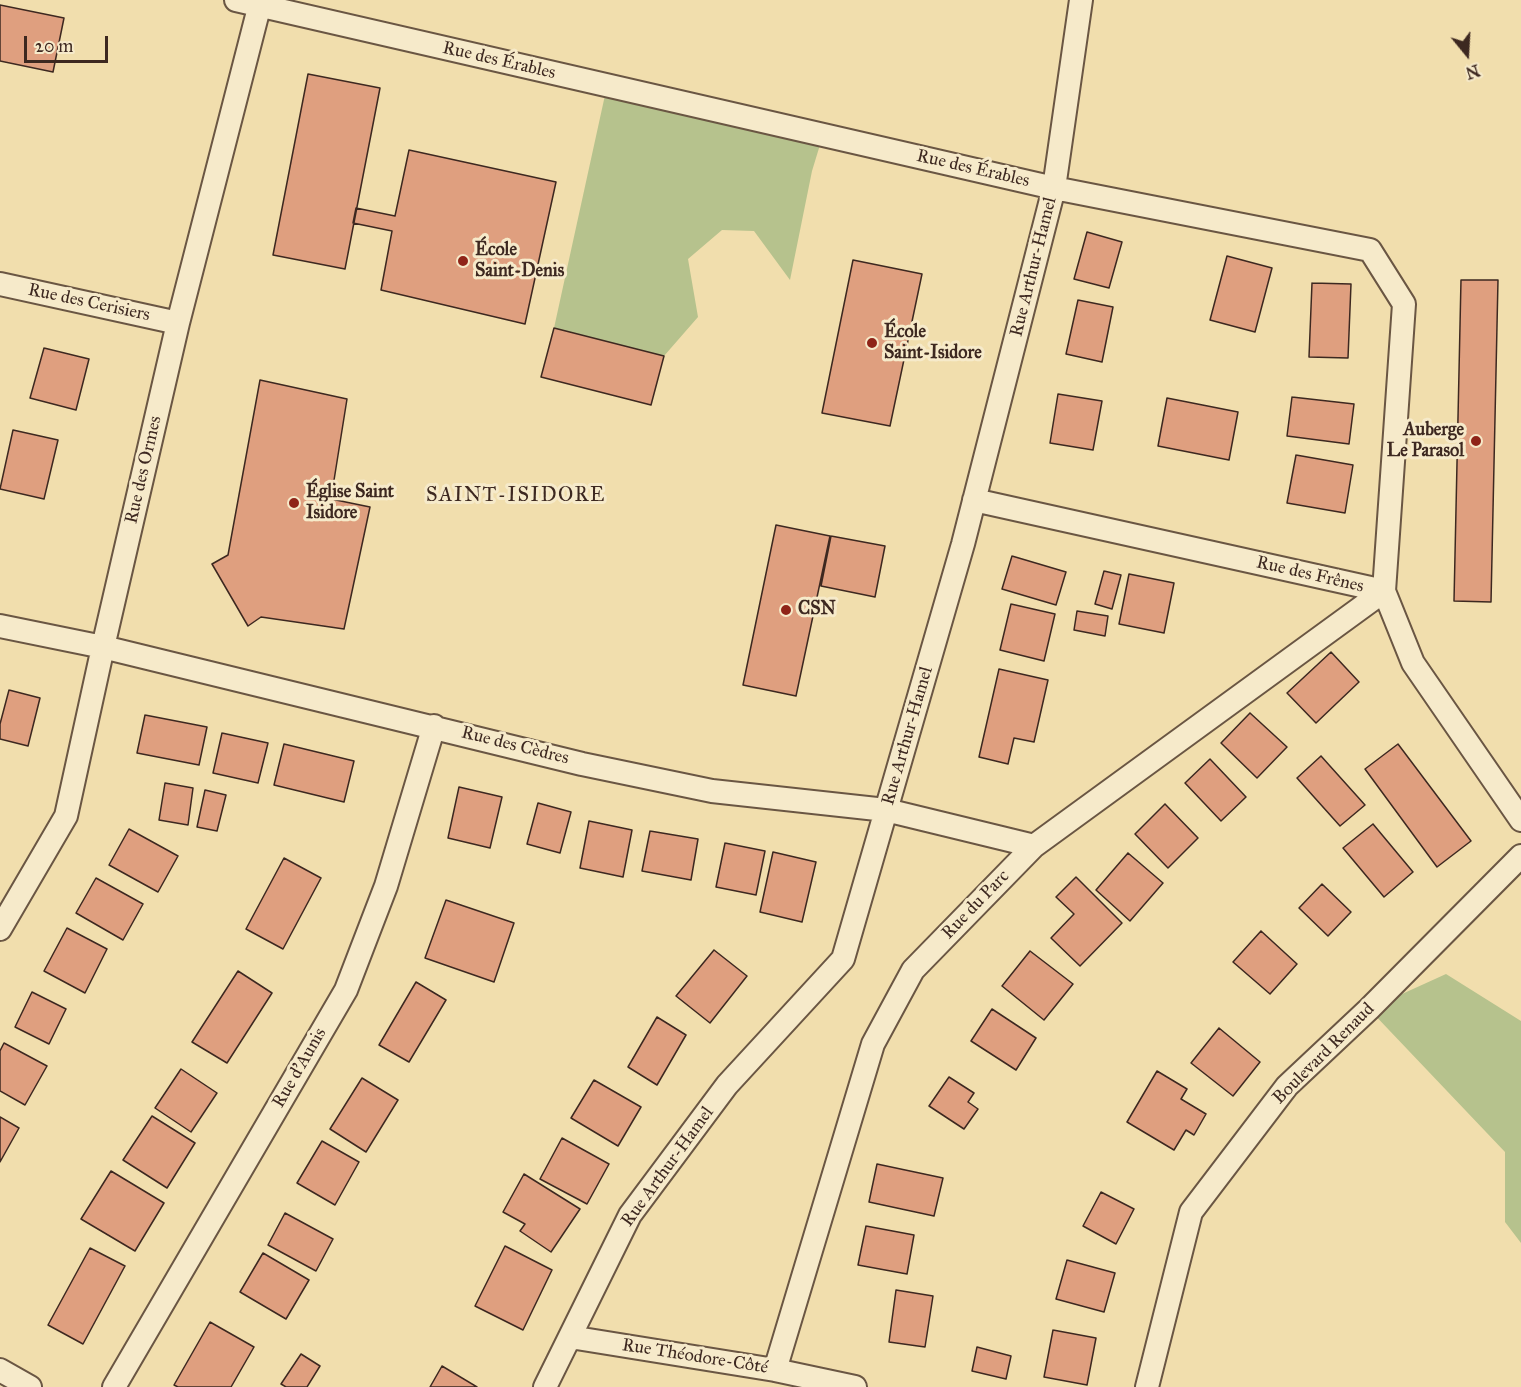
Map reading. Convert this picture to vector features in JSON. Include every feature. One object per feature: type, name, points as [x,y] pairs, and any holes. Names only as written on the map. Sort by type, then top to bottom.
[{"type":"street","name":"Rue des Érables","points":[[236,0],[260,3],[1054,188],[1370,250],[1404,304],[1384,591]]},
{"type":"street","name":"Rue Arthur-Hamel","points":[[545,1387],[630,1215],[727,1085],[843,959],[974,500],[1054,188],[1081,0]]},
{"type":"street","name":"Rue des Ormes","points":[[0,929],[66,816],[178,323],[260,3]]},
{"type":"street","name":"Rue des Cerisiers","points":[[0,284],[178,323]]},
{"type":"street","name":"Rue des Frênes","points":[[974,500],[1384,591],[1413,663],[1521,820]]},
{"type":"street","name":"Rue du Parc","points":[[775,1370],[873,1044],[913,970],[1034,846],[1384,591]]},
{"type":"street","name":"Rue des Cèdres","points":[[0,626],[103,647],[582,764],[712,791],[886,810],[1034,846]]},
{"type":"street","name":"Rue d'Aunis","points":[[114,1387],[346,990],[386,886],[434,726]]},
{"type":"street","name":"Boulevard Renaud","points":[[1147,1387],[1191,1212],[1287,1086],[1369,1009],[1521,856]]},
{"type":"street","name":"Rue Théodore-Côté","points":[[570,1337],[775,1370],[855,1387]]},
{"type":"street","points":[[0,1370],[30,1387]]},
{"type":"green space","points":[[607,86],[823,135],[812,171],[790,280],[754,231],[722,230],[688,259],[698,317],[664,356],[554,328]]},
{"type":"green space","points":[[1446,974],[1521,1021],[1521,1243],[1505,1222],[1505,1152],[1369,1009]]},
{"type":"building","points":[[0,5],[64,18],[53,72],[0,61]]},
{"type":"building","points":[[308,74],[380,88],[345,269],[273,255]]},
{"type":"building","name":"École Saint-Denis","points":[[409,150],[556,182],[525,324],[381,290],[392,231],[353,223],[356,208],[395,216]]},
{"type":"building","points":[[1087,232],[1122,242],[1109,288],[1074,279]]},
{"type":"building","points":[[1227,256],[1272,268],[1255,332],[1210,320]]},
{"type":"building","name":"École Saint-Isidore","points":[[853,260],[922,274],[890,426],[822,413]]},
{"type":"building","name":"Auberge Le Parasol","points":[[1461,280],[1498,280],[1491,602],[1454,601]]},
{"type":"building","points":[[1312,283],[1351,284],[1348,358],[1309,357]]},
{"type":"building","points":[[1078,300],[1113,307],[1102,362],[1066,354]]},
{"type":"building","points":[[554,328],[664,356],[651,405],[541,377]]},
{"type":"building","points":[[44,348],[89,359],[76,410],[30,398]]},
{"type":"building","name":"Église Saint Isidore","points":[[260,380],[347,399],[331,499],[370,507],[344,629],[261,617],[248,626],[212,564],[228,555]]},
{"type":"building","points":[[1058,394],[1102,401],[1093,450],[1050,443]]},
{"type":"building","points":[[1292,397],[1354,404],[1349,444],[1287,436]]},
{"type":"building","points":[[1167,398],[1238,412],[1229,460],[1158,446]]},
{"type":"building","points":[[13,430],[58,440],[44,499],[0,489]]},
{"type":"building","points":[[1296,455],[1353,465],[1345,513],[1287,503]]},
{"type":"building","name":"CSN","points":[[776,525],[830,536],[796,696],[743,685]]},
{"type":"building","name":"CSN","points":[[831,536],[885,546],[875,597],[821,586]]},
{"type":"building","points":[[1012,556],[1066,572],[1056,605],[1002,589]]},
{"type":"building","points":[[1104,571],[1121,575],[1112,609],[1095,604]]},
{"type":"building","points":[[1129,574],[1174,583],[1164,633],[1119,624]]},
{"type":"building","points":[[1011,604],[1055,614],[1044,661],[1000,650]]},
{"type":"building","points":[[1077,611],[1108,616],[1105,636],[1074,630]]},
{"type":"building","points":[[1331,652],[1359,682],[1316,723],[1287,693]]},
{"type":"building","points":[[999,669],[1048,680],[1034,742],[1014,738],[1008,764],[979,757]]},
{"type":"building","points":[[9,690],[40,698],[28,746],[0,739],[0,724]]},
{"type":"building","points":[[1250,713],[1287,747],[1257,778],[1221,743]]},
{"type":"building","points":[[145,715],[207,727],[199,765],[137,753]]},
{"type":"building","points":[[222,733],[268,743],[258,783],[213,773]]},
{"type":"building","points":[[284,744],[354,761],[344,802],[274,785]]},
{"type":"building","points":[[1398,744],[1471,841],[1437,867],[1365,769]]},
{"type":"building","points":[[1321,756],[1365,805],[1340,826],[1297,778]]},
{"type":"building","points":[[1210,759],[1246,797],[1221,821],[1185,783]]},
{"type":"building","points":[[165,783],[193,788],[188,825],[159,820]]},
{"type":"building","points":[[459,787],[502,797],[490,848],[448,838]]},
{"type":"building","points":[[205,790],[226,795],[217,831],[197,827]]},
{"type":"building","points":[[538,803],[571,812],[560,853],[527,844]]},
{"type":"building","points":[[1165,804],[1198,838],[1168,868],[1135,834]]},
{"type":"building","points":[[589,821],[632,830],[623,877],[580,868]]},
{"type":"building","points":[[1373,824],[1413,872],[1384,897],[1343,848]]},
{"type":"building","points":[[129,829],[178,856],[158,892],[109,865]]},
{"type":"building","points":[[650,831],[698,839],[691,880],[642,871]]},
{"type":"building","points":[[725,843],[765,851],[756,895],[716,887]]},
{"type":"building","points":[[773,852],[816,862],[802,922],[760,912]]},
{"type":"building","points":[[1128,853],[1163,883],[1130,921],[1096,890]]},
{"type":"building","points":[[284,858],[321,878],[283,949],[246,929]]},
{"type":"building","points":[[1076,877],[1122,923],[1080,966],[1051,938],[1074,914],[1056,897]]},
{"type":"building","points":[[96,878],[143,904],[123,940],[76,913]]},
{"type":"building","points":[[1322,884],[1351,912],[1328,936],[1299,908]]},
{"type":"building","points":[[446,900],[514,923],[494,982],[425,958]]},
{"type":"building","points":[[67,928],[107,949],[85,993],[44,971]]},
{"type":"building","points":[[1261,931],[1297,964],[1270,994],[1233,962]]},
{"type":"building","points":[[714,950],[747,976],[710,1023],[676,996]]},
{"type":"building","points":[[1030,951],[1073,984],[1044,1020],[1002,986]]},
{"type":"building","points":[[238,971],[272,993],[227,1063],[192,1042]]},
{"type":"building","points":[[416,982],[446,1000],[409,1062],[379,1045]]},
{"type":"building","points":[[32,992],[66,1009],[49,1044],[15,1027]]},
{"type":"building","points":[[992,1009],[1036,1038],[1016,1070],[971,1041]]},
{"type":"building","points":[[657,1017],[686,1035],[657,1085],[628,1067]]},
{"type":"building","points":[[1219,1028],[1260,1062],[1233,1096],[1191,1063]]},
{"type":"building","points":[[4,1043],[47,1066],[25,1105],[0,1091],[0,1051]]},
{"type":"building","points":[[181,1069],[217,1093],[191,1132],[155,1108]]},
{"type":"building","points":[[1157,1071],[1187,1089],[1181,1099],[1206,1114],[1194,1135],[1186,1130],[1174,1150],[1127,1122]]},
{"type":"building","points":[[949,1077],[974,1093],[968,1102],[978,1109],[964,1129],[929,1106]]},
{"type":"building","points":[[362,1078],[398,1100],[366,1152],[330,1129]]},
{"type":"building","points":[[594,1080],[641,1107],[618,1146],[571,1118]]},
{"type":"building","points":[[152,1116],[195,1143],[167,1188],[123,1160]]},
{"type":"building","points":[[0,1117],[19,1128],[0,1162]]},
{"type":"building","points":[[562,1138],[609,1164],[587,1204],[540,1179]]},
{"type":"building","points":[[322,1141],[359,1162],[335,1205],[297,1183]]},
{"type":"building","points":[[877,1164],[943,1178],[934,1216],[869,1202]]},
{"type":"building","points":[[111,1171],[164,1203],[135,1251],[81,1219]]},
{"type":"building","points":[[524,1174],[580,1209],[551,1252],[520,1231],[525,1224],[503,1212]]},
{"type":"building","points":[[1101,1192],[1134,1209],[1116,1244],[1083,1226]]},
{"type":"building","points":[[285,1213],[333,1239],[316,1271],[268,1245]]},
{"type":"building","points":[[866,1226],[914,1235],[907,1274],[858,1265]]},
{"type":"building","points":[[505,1246],[552,1270],[523,1330],[475,1306]]},
{"type":"building","points":[[90,1248],[125,1266],[83,1344],[48,1325]]},
{"type":"building","points":[[263,1253],[309,1280],[286,1319],[240,1292]]},
{"type":"building","points":[[1067,1260],[1115,1273],[1104,1312],[1056,1299]]},
{"type":"building","points":[[896,1290],[933,1296],[925,1347],[889,1342]]},
{"type":"building","points":[[210,1322],[254,1347],[231,1387],[178,1387],[174,1385]]},
{"type":"building","points":[[1053,1330],[1096,1338],[1087,1385],[1044,1377]]},
{"type":"building","points":[[977,1347],[1011,1356],[1006,1379],[972,1371]]},
{"type":"building","points":[[301,1354],[320,1366],[307,1387],[286,1387],[281,1384]]},
{"type":"building","points":[[442,1366],[477,1387],[430,1387]]},
{"type":"place","name":"École Saint-Denis","points":[[463,261]]},
{"type":"place","name":"École Saint-Isidore","points":[[872,343]]},
{"type":"place","name":"Auberge Le Parasol","points":[[1476,441]]},
{"type":"place","name":"Église Saint Isidore","points":[[294,503]]},
{"type":"place","name":"CSN","points":[[786,610]]},
{"type":"district","name":"SAINT-ISIDORE","points":[[516,496]]}]
